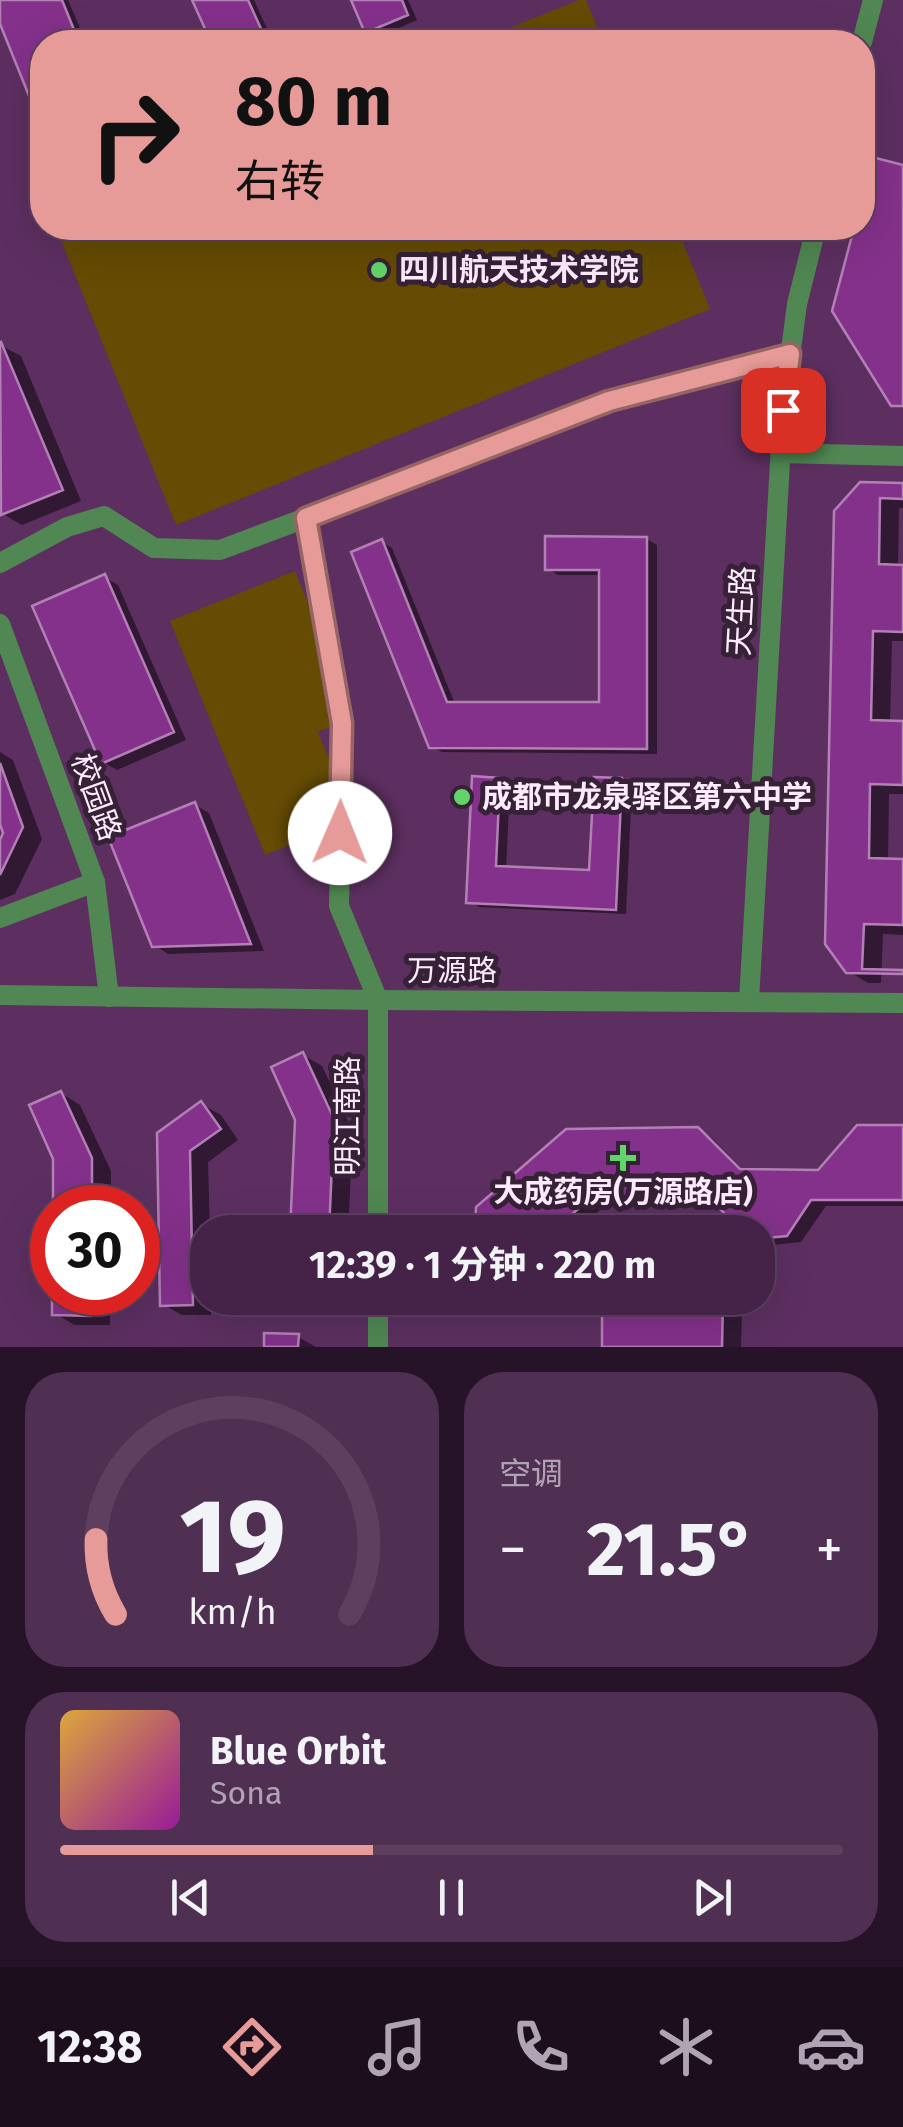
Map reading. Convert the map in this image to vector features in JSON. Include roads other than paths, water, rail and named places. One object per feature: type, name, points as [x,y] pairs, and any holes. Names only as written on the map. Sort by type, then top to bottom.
[{"type":"street","points":[[865,30],[873,0]]},
{"type":"street","name":"天生路","points":[[750,1002],[783,410],[797,304],[813,240]]},
{"type":"street","points":[[0,563],[67,527],[104,516],[154,548],[220,550],[609,401],[790,354]]},
{"type":"street","points":[[780,453],[903,456]]},
{"type":"street","points":[[306,518],[342,723],[339,906],[378,1000]]},
{"type":"street","name":"校园路","points":[[0,624],[96,882],[109,997]]},
{"type":"street","points":[[0,918],[96,882]]},
{"type":"street","name":"万源路","points":[[0,995],[903,1003]]},
{"type":"street","name":"明江南路","points":[[378,1000],[378,1215]]},
{"type":"street","points":[[378,1315],[378,1347]]},
{"type":"place","name":"四川航天技术学院","points":[[379,270]]},
{"type":"place","name":"成都市龙泉驿区第六中学","points":[[462,797]]},
{"type":"place","name":"大成药房(万源路店)","points":[[623,1158]]}]
